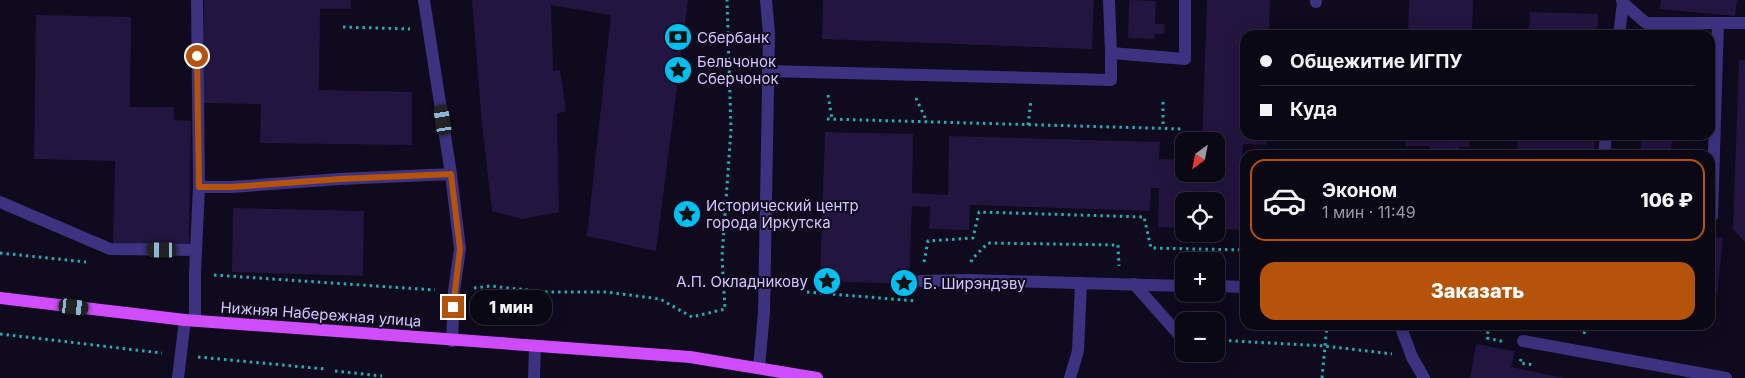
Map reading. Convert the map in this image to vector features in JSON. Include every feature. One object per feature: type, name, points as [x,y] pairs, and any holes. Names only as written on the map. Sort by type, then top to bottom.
[{"type":"main road","name":"Нижняя Набережная улица","points":[[0,298],[190,321],[690,357],[817,378]]},
{"type":"street","points":[[178,378],[190,321],[195,273],[199,187],[197,0]]},
{"type":"street","points":[[424,0],[451,174],[460,249],[454,291],[452,341]]},
{"type":"street","points":[[759,368],[764,312],[769,33],[766,0]]},
{"type":"street","points":[[768,71],[1111,80],[1109,0]]},
{"type":"street","points":[[1111,54],[1185,59],[1185,0]]},
{"type":"street","points":[[1622,2],[1646,23],[1745,23]]},
{"type":"street","points":[[1619,30],[1622,2]]},
{"type":"street","points":[[1715,120],[1718,23]]},
{"type":"street","points":[[199,187],[231,187],[340,179],[451,174]]},
{"type":"street","points":[[0,202],[110,250],[196,250]]},
{"type":"street","points":[[921,281],[968,280],[1175,286]]},
{"type":"street","points":[[1070,378],[1078,351],[1081,283]]},
{"type":"street","points":[[1134,284],[1175,330]]},
{"type":"street","points":[[1225,286],[1240,287]]},
{"type":"street","points":[[1402,330],[1412,357],[1424,378]]},
{"type":"street","points":[[1523,341],[1726,378]]},
{"type":"street","points":[[534,378],[535,347]]},
{"type":"path","points":[[195,273],[226,277],[454,291],[490,286],[547,292],[606,292],[660,299],[692,317],[725,309],[722,257],[731,129],[727,0]]},
{"type":"path","points":[[343,27],[428,30]]},
{"type":"path","points":[[828,95],[829,119],[1184,129]]},
{"type":"path","points":[[916,98],[927,122]]},
{"type":"path","points":[[1028,125],[1030,100]]},
{"type":"path","points":[[1163,102],[1163,128]]},
{"type":"path","points":[[807,292],[918,301],[928,241],[973,238],[980,212],[1144,217],[1151,248],[1240,250]]},
{"type":"path","points":[[968,280],[972,259],[988,243],[1118,245],[1120,284]]},
{"type":"path","points":[[0,252],[89,262]]},
{"type":"path","points":[[1322,378],[1327,330]]},
{"type":"path","points":[[1225,340],[1325,346],[1412,357]]},
{"type":"path","points":[[335,371],[382,376]]},
{"type":"building","points":[[204,0],[351,0],[351,9],[320,9],[319,90],[412,92],[412,145],[260,143],[261,104],[203,103]]},
{"type":"building","points":[[472,0],[688,0],[656,251],[587,236],[611,15],[551,5],[553,71],[560,70],[566,111],[557,114],[559,212],[522,219],[492,211],[482,124]]},
{"type":"building","points":[[823,0],[1094,0],[1092,49],[822,39]]},
{"type":"building","points":[[1129,0],[1156,1],[1155,24],[1165,24],[1164,34],[1155,34],[1154,39],[1128,38]]},
{"type":"building","points":[[1207,0],[1270,0],[1269,30],[1240,30],[1240,140],[1266,140],[1266,145],[1243,144],[1243,150],[1240,150],[1240,230],[1225,229],[1225,192],[1175,192],[1175,228],[1158,227],[1159,188],[1151,188],[1150,211],[970,205],[969,230],[929,229],[930,207],[912,206],[909,284],[820,281],[825,132],[913,134],[912,193],[948,195],[949,136],[1160,142],[1159,159],[1175,160],[1175,182],[1225,182],[1225,132],[1202,132]]},
{"type":"building","points":[[1409,0],[1473,0],[1472,30],[1408,30]]},
{"type":"building","points":[[1661,0],[1737,0],[1735,16],[1660,9]]},
{"type":"building","points":[[1530,12],[1598,14],[1597,30],[1529,30]]},
{"type":"building","points":[[36,15],[131,17],[130,107],[174,107],[174,120],[191,121],[189,245],[113,244],[115,161],[34,159]]},
{"type":"building","points":[[1739,60],[1745,60],[1745,242],[1733,229]]},
{"type":"building","points":[[1406,140],[1469,140],[1469,147],[1459,147],[1459,150],[1430,150],[1430,146],[1405,146]]},
{"type":"building","points":[[1518,140],[1595,140],[1594,150],[1517,150]]},
{"type":"building","points":[[1642,140],[1672,140],[1671,150],[1640,150]]},
{"type":"building","points":[[233,208],[364,211],[363,276],[232,272]]},
{"type":"building","points":[[1715,237],[1723,238],[1717,295],[1715,295]]},
{"type":"building","points":[[1476,344],[1515,351],[1511,367],[1564,378],[1470,378]]},
{"type":"place","name":"Сбербанк","points":[[678,37]]},
{"type":"place","name":"Бельчонок Сберчонок","points":[[678,70]]},
{"type":"place","name":"Исторический центр города Иркутска","points":[[687,214]]},
{"type":"place","name":"А.П. Окладникову","points":[[827,281]]},
{"type":"place","name":"Б. Ширэндэву","points":[[904,283]]},
{"type":"route","points":[[197,56],[199,187],[231,187],[340,179],[451,174],[460,249],[453,307]]}]
